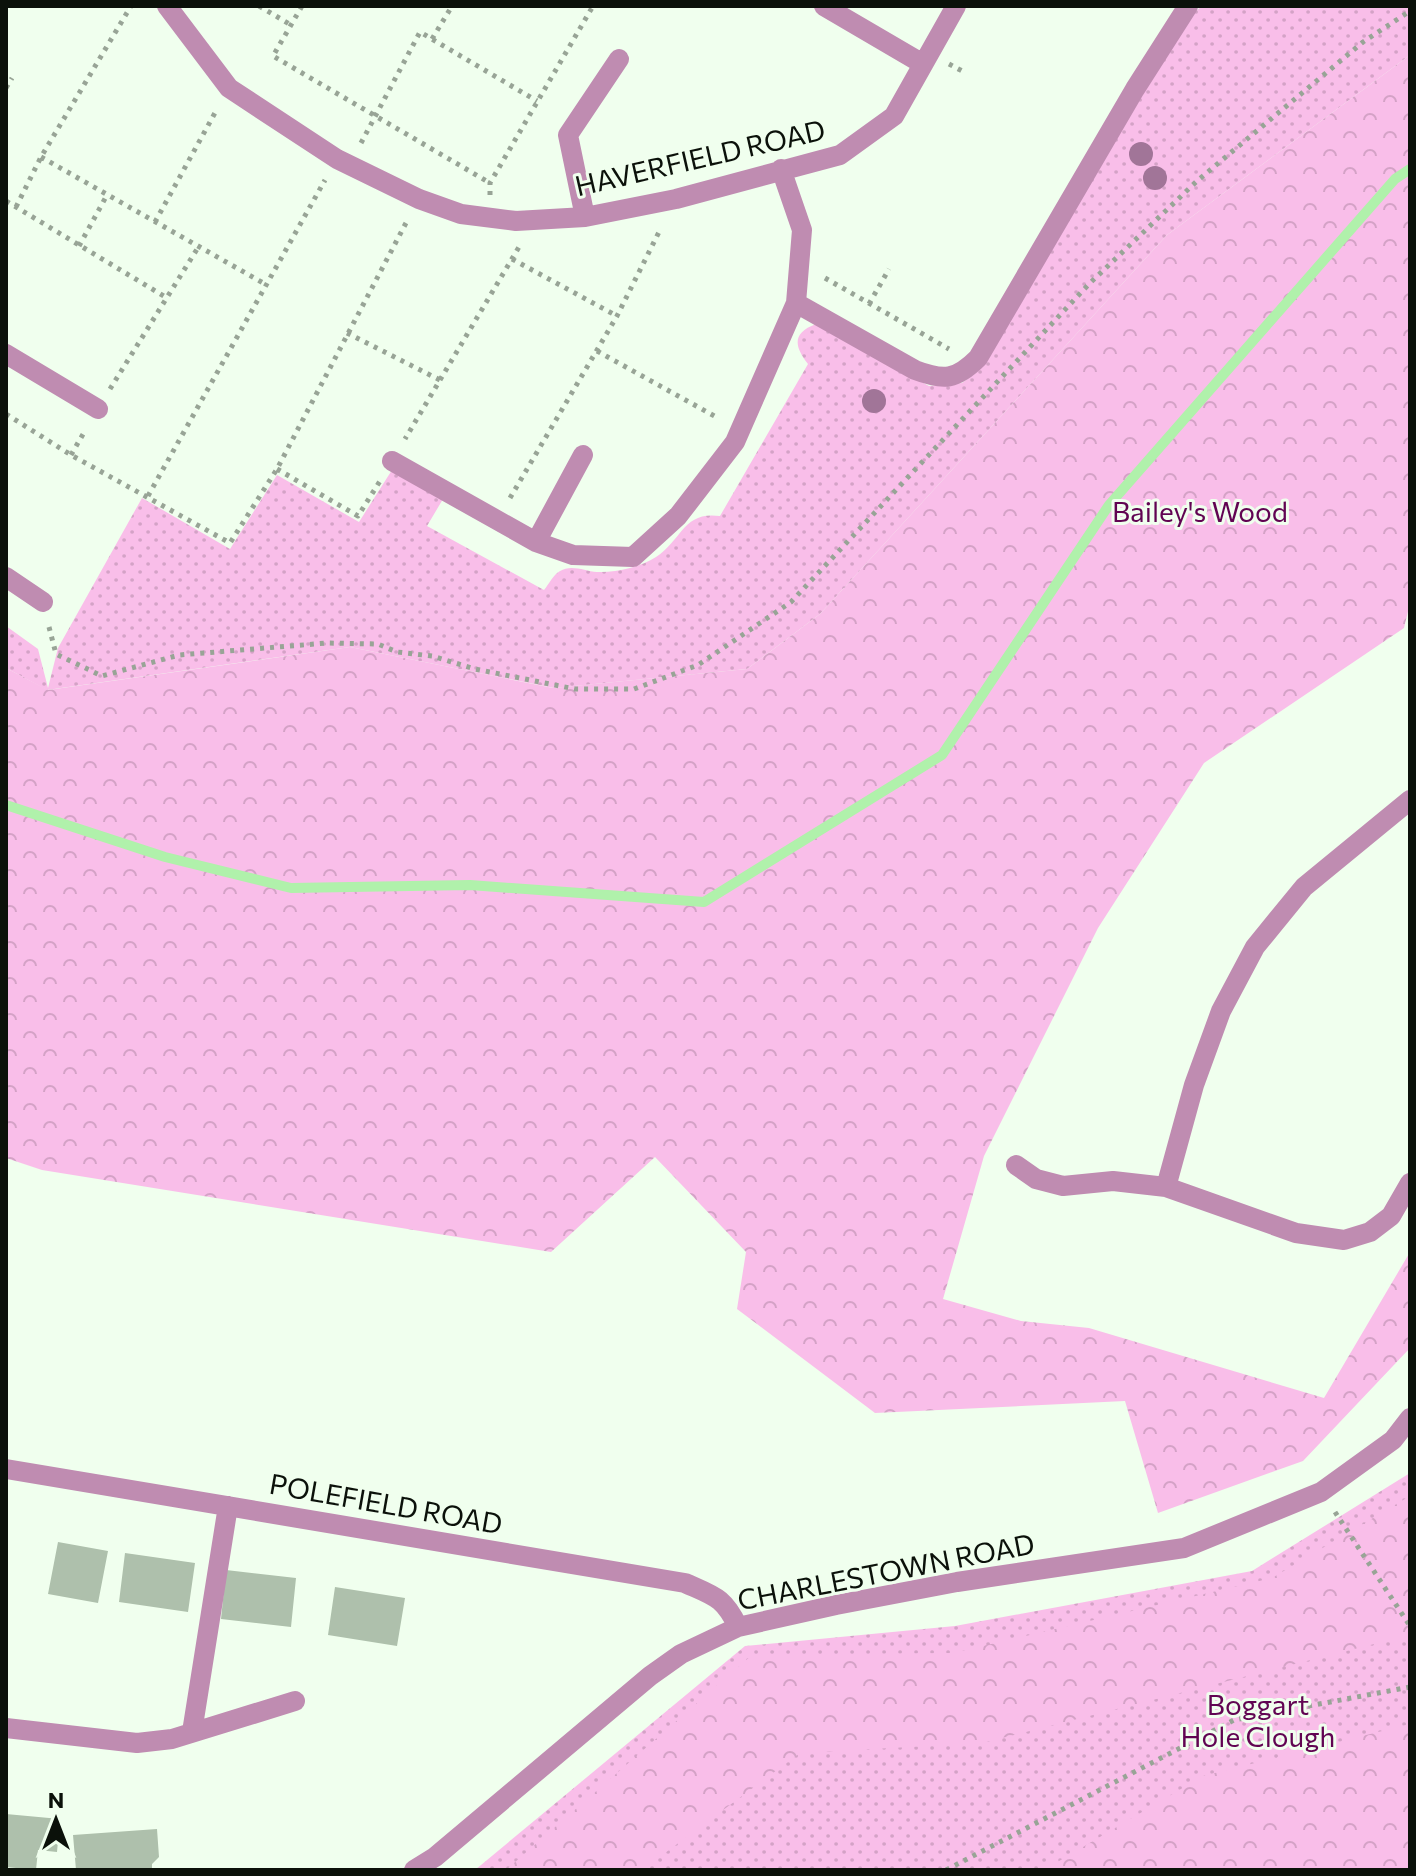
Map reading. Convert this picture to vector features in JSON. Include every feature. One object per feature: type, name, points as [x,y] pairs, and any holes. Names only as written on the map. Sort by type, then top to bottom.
[{"type":"street","name":"HAVERFIELD ROAD","points":[[167,6],[229,88],[344,162],[419,199],[461,214],[490,220],[585,217],[676,199],[840,155],[894,116],[956,6]]},
{"type":"street","points":[[824,6],[923,64]]},
{"type":"street","points":[[796,303],[915,370],[935,378],[965,372],[978,358],[1135,89],[1188,6]]},
{"type":"street","points":[[585,217],[568,135],[619,59]]},
{"type":"street","points":[[392,461],[536,542],[573,555],[633,557],[678,516],[735,442],[796,303],[802,230],[781,169]]},
{"type":"street","points":[[6,354],[98,409]]},
{"type":"street","points":[[536,542],[583,455]]},
{"type":"street","points":[[6,577],[43,602]]},
{"type":"street","points":[[1166,1187],[1194,1085],[1221,1011],[1255,947],[1304,887],[1410,800]]},
{"type":"street","points":[[1016,1165],[1036,1179],[1063,1186],[1113,1181],[1166,1187],[1296,1233],[1344,1240],[1370,1232],[1391,1216],[1410,1183]]},
{"type":"street","name":"CHARLESTOWN ROAD","points":[[414,1870],[435,1857],[650,1676],[681,1654],[738,1627],[957,1582],[1184,1548],[1321,1492],[1393,1440],[1410,1418]]},
{"type":"street","name":"POLEFIELD ROAD","points":[[6,1469],[685,1583],[715,1596],[728,1607],[738,1627]]},
{"type":"street","points":[[192,1732],[228,1506]]},
{"type":"street","points":[[6,1728],[137,1743],[172,1739],[295,1701]]},
{"type":"path","points":[[16,207],[41,157],[131,6]]},
{"type":"path","points":[[259,6],[291,25]]},
{"type":"path","points":[[302,6],[273,56],[490,183]]},
{"type":"path","points":[[432,39],[452,6]]},
{"type":"path","points":[[490,220],[490,183],[593,6]]},
{"type":"path","points":[[43,602],[56,654],[102,676],[179,655],[327,643],[378,644],[397,652],[432,656],[475,669],[575,689],[634,689],[679,674],[713,656],[791,602],[1100,273],[1197,181],[1363,42],[1410,11]]},
{"type":"path","points":[[148,496],[265,284],[375,116],[420,32],[537,101]]},
{"type":"path","points":[[6,88],[12,78]]},
{"type":"path","points":[[155,222],[229,88]]},
{"type":"path","points":[[41,157],[265,284]]},
{"type":"path","points":[[79,246],[107,195]]},
{"type":"path","points":[[6,414],[71,455],[230,543],[277,469],[419,199]]},
{"type":"path","points":[[497,520],[617,316],[676,199]]},
{"type":"path","points":[[6,201],[167,298]]},
{"type":"path","points":[[277,469],[358,516],[537,220]]},
{"type":"path","points":[[71,455],[199,246]]},
{"type":"path","points":[[512,259],[617,316]]},
{"type":"path","points":[[869,304],[889,269]]},
{"type":"path","points":[[825,278],[956,354]]},
{"type":"path","points":[[347,333],[440,380]]},
{"type":"path","points":[[597,351],[740,430]]},
{"type":"path","points":[[1321,1492],[1410,1626]]},
{"type":"path","points":[[946,1870],[1234,1720],[1410,1687]]},
{"type":"green space","points":[[1202,6],[1410,6],[1410,55],[1167,235],[820,614],[747,669],[554,688],[350,647],[47,690],[6,668],[6,626],[38,649],[48,688],[58,648],[142,498],[230,549],[277,475],[359,522],[392,470],[443,499],[427,526],[544,590],[564,569],[612,571],[650,561],[691,522],[698,518],[720,516],[808,364],[798,341],[808,328],[816,324],[929,386],[962,383],[977,372],[1189,17]]},
{"type":"green space","name":"Bailey's Wood","points":[[1410,55],[1410,603],[1404,628],[1204,763],[1098,928],[984,1156],[943,1299],[1021,1321],[1089,1328],[1324,1398],[1410,1252],[1410,1348],[1303,1461],[1158,1513],[1125,1401],[875,1413],[737,1309],[746,1252],[655,1157],[551,1252],[42,1170],[6,1158],[6,668],[48,690],[350,647],[553,688],[747,669],[820,614],[1167,235]]},
{"type":"green space","name":"Boggart Hole Clough","points":[[1410,1473],[1410,1870],[475,1870],[745,1646],[955,1626],[1252,1571]]},
{"type":"green space","points":[[1410,1496],[1410,1635],[982,1743],[800,1753],[642,1870],[506,1870],[752,1655],[953,1653],[1272,1578]]},
{"type":"green space","points":[[1410,1724],[1410,1870],[1044,1870],[1203,1776]]},
{"type":"building","points":[[58,1542],[108,1551],[98,1603],[48,1594]]},
{"type":"building","points":[[125,1553],[195,1563],[188,1612],[119,1602]]},
{"type":"building","points":[[226,1570],[296,1578],[291,1627],[221,1619]]},
{"type":"building","points":[[335,1587],[405,1598],[397,1646],[328,1635]]},
{"type":"building","points":[[6,1814],[60,1819],[57,1852],[38,1850],[36,1870],[6,1867]]},
{"type":"building","points":[[157,1829],[159,1857],[152,1864],[152,1870],[76,1870],[73,1835]]},
{"type":"waterway","points":[[6,805],[165,857],[291,888],[470,885],[704,902],[942,755],[1109,505],[1395,179],[1410,169]]}]
